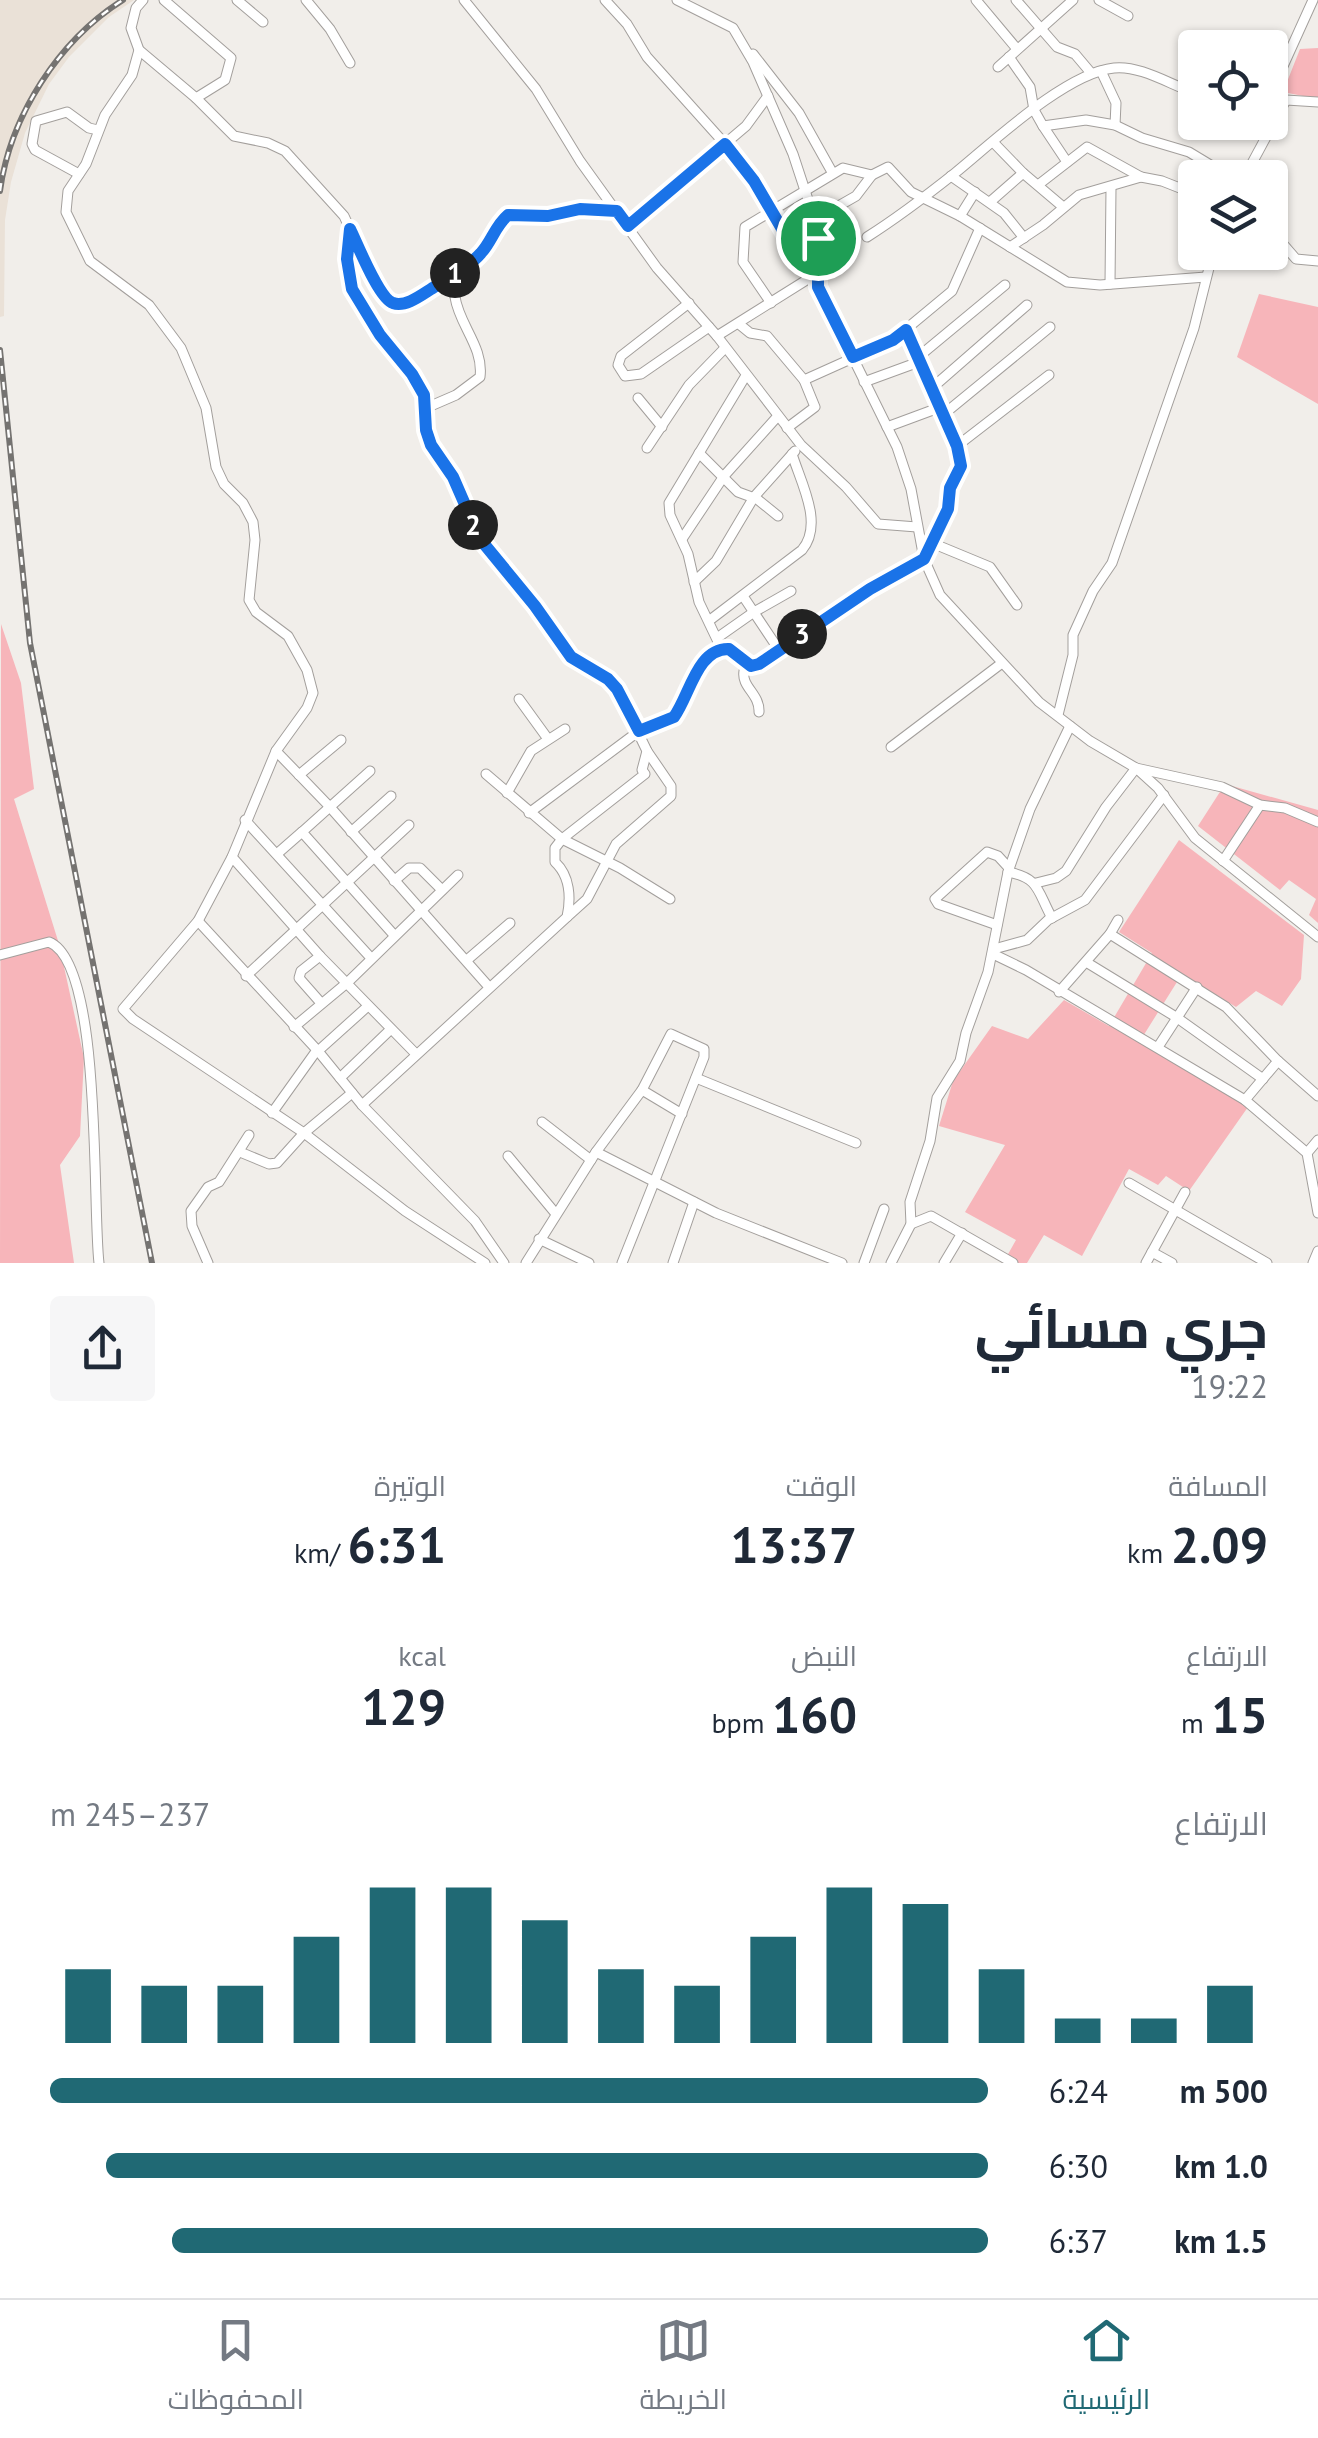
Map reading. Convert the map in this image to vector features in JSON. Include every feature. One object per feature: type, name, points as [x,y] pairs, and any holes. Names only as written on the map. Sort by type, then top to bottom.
[{"type":"street","points":[[143,0],[130,28],[139,50],[234,136],[285,151],[344,216],[384,295],[394,304],[414,299],[464,268],[484,250],[496,226],[508,215],[548,216],[580,209],[617,211]]},
{"type":"street","points":[[164,0],[231,58],[225,80],[196,98]]},
{"type":"street","points":[[237,0],[263,22]]},
{"type":"street","points":[[306,0],[330,28],[350,63]]},
{"type":"street","points":[[464,0],[536,89],[580,160],[657,268],[709,326],[800,445],[846,487],[878,524],[917,527]]},
{"type":"street","points":[[605,0],[647,58],[754,181],[795,251],[814,275],[907,476],[924,559],[940,596],[1032,696],[1070,726],[1136,768],[1164,796],[1188,830],[1318,937]]},
{"type":"street","points":[[678,0],[732,28],[799,113],[832,172]]},
{"type":"street","points":[[976,0],[1013,53],[1030,88],[1034,110],[1067,162]]},
{"type":"street","points":[[1016,0],[1057,47],[1075,54],[1113,90]]},
{"type":"street","points":[[998,67],[1061,4],[1074,0]]},
{"type":"street","points":[[1099,0],[1128,16]]},
{"type":"street","points":[[1288,53],[1309,2]]},
{"type":"street","points":[[744,44],[805,190],[818,238],[814,275]]},
{"type":"street","points":[[139,50],[132,75],[98,130],[86,164],[65,202],[78,241],[96,266],[149,305],[181,348],[206,408],[216,467],[253,522],[249,600],[256,612],[288,636],[307,670],[312,694],[307,708],[276,751],[232,857],[198,920],[125,1003],[124,1012],[304,1133],[404,1212],[485,1263]]},
{"type":"street","points":[[1114,124],[1113,90],[1121,68]]},
{"type":"street","points":[[867,238],[1034,110],[1096,72],[1132,68],[1178,86]]},
{"type":"street","points":[[628,226],[746,126],[768,96]]},
{"type":"street","points":[[1288,100],[1318,102]]},
{"type":"street","points":[[78,174],[35,150],[32,144],[37,120],[67,112],[88,128],[98,130]]},
{"type":"street","points":[[1043,126],[1086,120],[1114,124],[1202,160]]},
{"type":"street","points":[[993,142],[1062,206]]},
{"type":"street","points":[[1038,186],[1082,149],[1090,148],[1141,177],[1178,187]]},
{"type":"street","points":[[814,220],[856,196],[872,175],[888,167],[906,187],[1067,282],[1090,286],[1206,276]]},
{"type":"street","points":[[771,303],[746,266],[742,254],[745,226],[832,172],[850,168],[872,175]]},
{"type":"street","points":[[990,202],[1023,173]]},
{"type":"street","points":[[951,176],[1012,220],[1024,238]]},
{"type":"street","points":[[1010,247],[1076,196],[1141,177]]},
{"type":"street","points":[[1110,284],[1111,188]]},
{"type":"street","points":[[960,216],[976,192]]},
{"type":"street","points":[[804,380],[893,340],[952,291],[980,228]]},
{"type":"street","points":[[350,229],[347,259],[352,289],[380,335],[412,374],[426,408],[425,424],[431,445],[453,477],[470,510],[473,526],[571,657],[608,679],[617,689],[672,794],[616,844],[587,899],[362,1105]]},
{"type":"street","points":[[795,251],[834,230]]},
{"type":"street","points":[[1288,250],[1296,259],[1318,261]]},
{"type":"street","points":[[426,408],[456,395],[480,377],[478,352],[456,300],[455,290],[464,268]]},
{"type":"street","points":[[1058,716],[1073,635],[1093,591],[1112,563],[1191,339],[1208,270]]},
{"type":"street","points":[[717,336],[814,275]]},
{"type":"street","points":[[864,382],[916,363],[1005,285]]},
{"type":"street","points":[[689,303],[621,356],[618,364],[625,376],[641,374],[709,326]]},
{"type":"street","points":[[932,388],[1027,305]]},
{"type":"street","points":[[739,324],[750,333],[767,336],[804,380],[814,400],[814,409],[787,428]]},
{"type":"street","points":[[887,428],[954,409],[1050,327]]},
{"type":"street","points":[[759,712],[758,700],[742,678],[744,671],[870,589],[924,559],[948,509],[950,488],[961,466],[957,446],[906,330]]},
{"type":"street","points":[[647,448],[689,385],[725,348]]},
{"type":"street","points":[[957,446],[1050,375]]},
{"type":"street","points":[[745,377],[669,503],[702,608],[719,643],[751,666]]},
{"type":"street","points":[[638,398],[662,428]]},
{"type":"street","points":[[682,538],[724,476],[777,416]]},
{"type":"street","points":[[694,582],[716,560],[754,497],[800,445]]},
{"type":"street","points":[[699,453],[738,492],[754,497],[778,516]]},
{"type":"street","points":[[710,620],[802,550],[811,536],[805,489],[792,454]]},
{"type":"street","points":[[932,543],[990,566],[1017,604]]},
{"type":"street","points":[[528,812],[639,731],[674,717],[708,654],[754,612],[791,591]]},
{"type":"street","points":[[743,596],[778,650]]},
{"type":"street","points":[[891,746],[1002,662]]},
{"type":"street","points":[[519,698],[548,739]]},
{"type":"street","points":[[891,1263],[911,1224],[910,1202],[930,1141],[938,1098],[960,1060],[993,952],[1008,870],[1030,809],[1070,726]]},
{"type":"street","points":[[507,793],[531,750],[566,729]]},
{"type":"street","points":[[299,775],[341,740]]},
{"type":"street","points":[[276,751],[489,987]]},
{"type":"street","points":[[567,917],[568,887],[554,855],[562,839],[646,774],[642,770],[647,751]]},
{"type":"street","points":[[1136,768],[1222,787],[1260,805],[1285,808],[1318,822]]},
{"type":"street","points":[[1036,883],[1066,871],[1136,768]]},
{"type":"street","points":[[278,853],[370,771]]},
{"type":"street","points":[[486,774],[562,839],[620,868],[670,900]]},
{"type":"street","points":[[351,832],[392,796]]},
{"type":"street","points":[[993,952],[1027,940],[1052,918],[1090,895],[1164,796]]},
{"type":"street","points":[[1223,861],[1260,805]]},
{"type":"street","points":[[245,820],[371,958]]},
{"type":"street","points":[[246,976],[409,825]]},
{"type":"street","points":[[302,832],[394,935]]},
{"type":"street","points":[[997,925],[938,904],[935,899],[987,852],[998,856],[1008,870],[1036,883],[1052,918]]},
{"type":"street","points":[[232,857],[320,956],[416,1054]]},
{"type":"street","points":[[394,880],[410,868],[420,868],[442,890]]},
{"type":"street","points":[[294,1027],[348,982],[458,875]]},
{"type":"street","points":[[198,920],[362,1105],[475,1221],[504,1263]]},
{"type":"street","points":[[1060,992],[1118,920]]},
{"type":"street","points":[[467,960],[510,923]]},
{"type":"street","points":[[1110,934],[1197,987],[1241,1020],[1278,1061],[1318,1096]]},
{"type":"street","points":[[0,954],[49,942],[65,953],[72,967],[90,1048],[99,1263]]},
{"type":"street","points":[[993,952],[1245,1100],[1307,1153],[1318,1213]]},
{"type":"street","points":[[320,956],[299,978],[321,1003]]},
{"type":"street","points":[[1086,962],[1176,1017],[1263,1079]]},
{"type":"street","points":[[1158,1047],[1197,987]]},
{"type":"street","points":[[272,1113],[317,1050],[368,1006]]},
{"type":"street","points":[[340,1078],[390,1030]]},
{"type":"street","points":[[526,1263],[594,1156],[642,1090],[671,1034],[705,1051],[622,1263]]},
{"type":"street","points":[[1245,1100],[1278,1061]]},
{"type":"street","points":[[696,1078],[856,1143]]},
{"type":"street","points":[[642,1090],[682,1114]]},
{"type":"street","points":[[240,1152],[273,1165],[304,1133],[352,1094]]},
{"type":"street","points":[[542,1122],[594,1156],[842,1263]]},
{"type":"street","points":[[208,1263],[192,1226],[191,1211],[208,1187],[219,1182],[249,1135]]},
{"type":"street","points":[[1307,1153],[1318,1140]]},
{"type":"street","points":[[508,1156],[556,1214]]},
{"type":"street","points":[[1129,1183],[1268,1263]]},
{"type":"street","points":[[1146,1263],[1185,1192]]},
{"type":"street","points":[[674,1263],[694,1202]]},
{"type":"street","points":[[864,1263],[884,1210]]},
{"type":"street","points":[[911,1224],[931,1216],[1012,1263]]},
{"type":"street","points":[[944,1263],[962,1233]]},
{"type":"street","points":[[539,1239],[586,1262]]},
{"type":"street","points":[[1314,1263],[1318,1251]]},
{"type":"street","points":[[1152,1252],[1172,1263]]},
{"type":"shaded area","points":[[0,0],[134,0],[109,17],[69,57],[49,84],[25,133],[5,220],[4,316],[0,317]]},
{"type":"shaded area","points":[[1318,48],[1318,99],[1288,93],[1288,79],[1300,49]]},
{"type":"shaded area","points":[[1259,294],[1318,307],[1318,404],[1237,357]]},
{"type":"shaded area","points":[[1,624],[21,683],[34,789],[14,799],[59,944],[84,1058],[80,1136],[60,1165],[74,1263],[0,1263]]},
{"type":"shaded area","points":[[1225,784],[1318,810],[1318,923],[1309,915],[1316,899],[1289,880],[1280,890],[1198,826]]},
{"type":"shaded area","points":[[1179,840],[1304,935],[1301,979],[1282,1006],[1256,991],[1236,1007],[1182,974],[1140,1041],[1248,1107],[1189,1191],[1166,1176],[1158,1185],[1129,1169],[1082,1256],[1044,1235],[1027,1263],[1003,1263],[1016,1240],[965,1212],[1005,1145],[939,1126],[953,1081],[992,1026],[1028,1039],[1064,1000],[1109,1026],[1152,953],[1119,932]]},
{"type":"railway","points":[[0,191],[14,135],[41,82],[78,36],[123,0]]},
{"type":"railway","points":[[0,350],[30,643],[152,1263]]},
{"type":"route","points":[[725,144],[754,181],[795,251],[818,238],[818,287],[853,357],[893,340],[906,330],[961,460],[950,488],[948,509],[924,559],[870,589],[759,664],[751,666],[729,649],[714,650],[705,658],[674,717],[639,731],[617,689],[564,650],[535,606],[480,539],[453,477],[431,445],[425,424],[424,395],[352,289],[347,259],[350,229],[388,301],[402,304],[472,262],[508,215],[548,216],[580,209],[617,211],[628,226],[725,144]]}]
